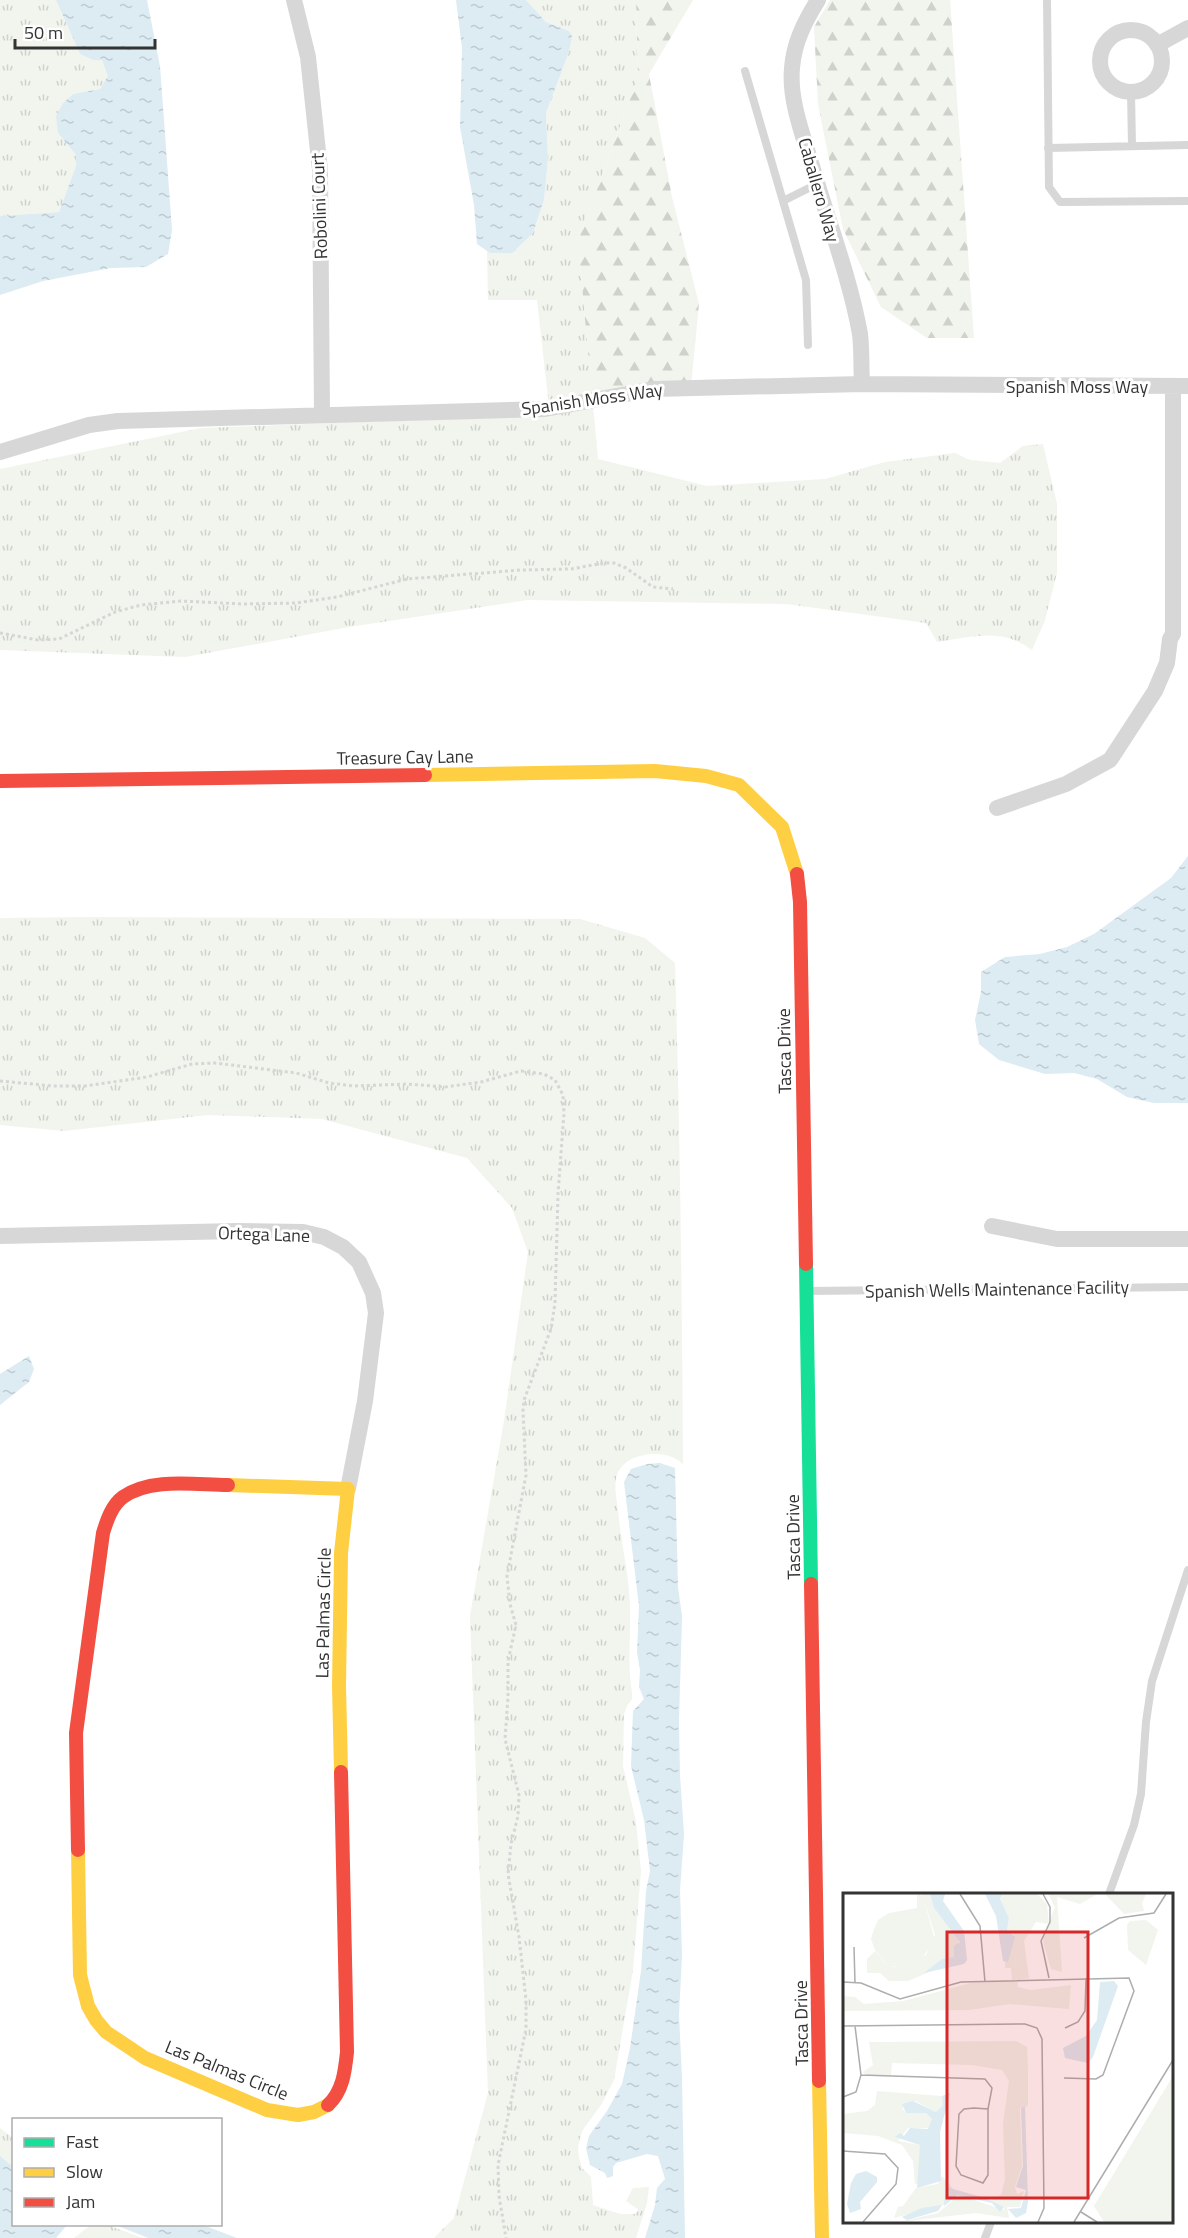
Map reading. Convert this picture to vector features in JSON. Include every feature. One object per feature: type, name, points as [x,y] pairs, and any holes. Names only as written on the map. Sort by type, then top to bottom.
[{"type":"street","name":"Robolini Court","points":[[294,0],[308,57],[320,170],[322,415]]},
{"type":"street","name":"Caballero Way","points":[[818,0],[807,17],[796,42],[792,68],[794,98],[851,296],[860,335],[862,384]]},
{"type":"street","points":[[1157,45],[1188,28]]},
{"type":"street","points":[[1131,30],[1150,37],[1157,45],[1161,55],[1159,74],[1154,83],[1146,89],[1131,92],[1116,89],[1102,75],[1100,54],[1111,37],[1131,30]]},
{"type":"street","name":"Spanish Moss Way","points":[[0,452],[99,423],[545,409],[654,389],[862,384],[1181,387]]},
{"type":"street","points":[[997,808],[1066,784],[1110,760],[1155,691],[1167,663],[1173,634],[1181,387]]},
{"type":"street","name":"Treasure Cay Lane","points":[[0,781],[655,771],[706,777],[739,785],[782,827],[786,837]]},
{"type":"street","name":"Tasca Drive","points":[[786,837],[798,877],[800,902],[822,2238]]},
{"type":"street","points":[[992,1226],[1057,1239],[1188,1239]]},
{"type":"street","name":"Ortega Lane","points":[[0,1236],[238,1231],[303,1232],[324,1237],[343,1247],[359,1262],[373,1293],[376,1313],[364,1401],[348,1489]]},
{"type":"street","name":"Las Palmas Circle","points":[[228,1485],[348,1489],[341,1553],[339,1686],[345,2073],[339,2092],[325,2108],[305,2115],[284,2115],[180,2073],[121,2044],[105,2031],[92,2015],[83,1995],[80,1975],[76,1733],[103,1533],[110,1514],[123,1498],[141,1488],[161,1486],[228,1485]]},
{"type":"lane","points":[[1047,0],[1049,187],[1060,202],[1188,201]]},
{"type":"lane","points":[[745,71],[806,280],[808,345]]},
{"type":"lane","points":[[1131,92],[1132,146]]},
{"type":"lane","points":[[1048,148],[1188,145]]},
{"type":"lane","points":[[783,201],[818,184]]},
{"type":"lane","name":"Spanish Wells Maintenance Facility","points":[[806,1291],[1188,1287]]},
{"type":"lane","points":[[1109,1893],[1134,1825],[1141,1794],[1146,1722],[1152,1680],[1188,1570]]},
{"type":"lane","points":[[985,2238],[990,2223]]},
{"type":"path","points":[[0,633],[38,640],[59,639],[115,612],[141,605],[181,601],[243,604],[296,603],[337,597],[406,579],[521,570],[571,569],[604,563],[614,563],[626,568],[653,587],[673,589]]},
{"type":"path","points":[[0,1081],[54,1086],[85,1086],[147,1077],[192,1064],[215,1063],[296,1073],[336,1084],[370,1086],[406,1084],[445,1087],[481,1082],[521,1071],[533,1071],[550,1077],[560,1087],[564,1113],[558,1194],[555,1303],[551,1329],[524,1400],[526,1475],[507,1576],[510,1604],[516,1625],[508,1661],[505,1739],[519,1795],[508,1874],[519,1937],[526,2000],[524,2043],[498,2165],[499,2196],[506,2238]]},
{"type":"green space","points":[[0,0],[56,0],[80,54],[93,60],[102,60],[109,76],[100,89],[73,94],[63,103],[58,133],[76,155],[76,166],[59,212],[0,216]]},
{"type":"green space","points":[[526,0],[636,0],[638,77],[578,241],[598,459],[707,486],[825,479],[885,462],[955,453],[970,460],[1000,463],[1023,446],[1043,444],[1057,504],[1057,573],[1045,620],[1032,650],[1009,638],[998,636],[974,636],[937,642],[926,623],[787,604],[528,600],[349,627],[185,657],[0,650],[0,469],[201,428],[550,415],[537,300],[488,300],[487,251],[490,253],[533,233],[544,200],[548,159],[546,113],[569,52],[571,36],[569,31],[546,22]]},
{"type":"green space","points":[[636,0],[693,0],[649,74],[672,197],[699,304],[691,386],[592,397],[578,241],[638,77]]},
{"type":"green space","points":[[830,0],[950,0],[974,338],[927,338],[881,307],[843,229],[818,104],[814,27]]},
{"type":"green space","points":[[0,918],[580,919],[645,938],[675,963],[683,1465],[666,1455],[642,1455],[625,1463],[616,1479],[615,1487],[630,1606],[629,1660],[632,1699],[624,1714],[623,1766],[636,1822],[641,1871],[633,1970],[614,2080],[601,2105],[582,2131],[578,2146],[582,2168],[591,2177],[593,2205],[620,2214],[635,2214],[639,2210],[626,2201],[633,2188],[649,2187],[647,2203],[636,2238],[434,2238],[454,2218],[488,2093],[470,1616],[504,1421],[528,1252],[512,1208],[467,1158],[322,1119],[208,1115],[64,1131],[0,1125]]},
{"type":"green space","points":[[0,2128],[12,2137],[12,2170],[0,2164]]},
{"type":"green space","points":[[89,2226],[109,2226],[145,2238],[74,2238]]},
{"type":"water","points":[[56,0],[147,0],[160,66],[172,230],[168,254],[146,267],[111,268],[43,281],[0,295],[0,216],[59,212],[76,166],[76,155],[58,133],[56,116],[63,103],[73,94],[100,89],[108,76],[102,60],[93,60],[80,54]]},
{"type":"water","points":[[456,0],[526,0],[546,22],[569,31],[572,36],[569,52],[546,113],[548,159],[544,200],[533,233],[512,253],[490,253],[477,244],[474,205],[460,127],[462,48]]},
{"type":"water","points":[[1188,856],[1188,1103],[1154,1103],[1127,1097],[1097,1079],[1074,1073],[1045,1074],[999,1060],[979,1044],[975,1020],[981,992],[981,972],[1005,957],[1040,954],[1067,947],[1094,934],[1171,878]]},
{"type":"water","points":[[29,1356],[34,1369],[29,1382],[0,1405],[0,1374]]},
{"type":"water","points":[[660,1463],[675,1468],[678,1587],[682,1616],[679,1721],[684,1834],[680,1890],[682,1956],[679,2015],[685,2238],[645,2238],[655,2205],[657,2188],[665,2179],[658,2156],[647,2154],[616,2163],[613,2167],[613,2176],[607,2178],[605,2173],[590,2165],[586,2148],[589,2136],[607,2111],[622,2084],[630,2048],[641,1971],[646,1891],[650,1871],[644,1820],[631,1766],[633,1711],[644,1699],[639,1687],[640,1670],[637,1652],[639,1606],[624,1482],[631,1469]]},
{"type":"water","points":[[0,2156],[12,2166],[12,2226],[66,2226],[56,2238],[0,2238]]},
{"type":"water","points":[[118,2226],[206,2226],[237,2238],[148,2238]]},
{"type":"traffic: fast","points":[[806,1264],[811,1584]]},
{"type":"traffic: slow","points":[[425,775],[655,771],[706,776],[739,785],[782,827],[797,874]]},
{"type":"traffic: slow","points":[[228,1485],[348,1489],[341,1553],[339,1686],[341,1772]]},
{"type":"traffic: slow","points":[[78,1850],[80,1975],[88,2006],[106,2032],[145,2058],[267,2110],[298,2115],[314,2112],[328,2105]]},
{"type":"traffic: slow","points":[[819,2081],[822,2238]]},
{"type":"traffic: jam","points":[[0,781],[425,775]]},
{"type":"traffic: jam","points":[[797,874],[800,902],[806,1264]]},
{"type":"traffic: jam","points":[[78,1850],[76,1733],[103,1533],[108,1518],[123,1497],[147,1487],[160,1484],[228,1485]]},
{"type":"traffic: jam","points":[[811,1584],[819,2081]]},
{"type":"traffic: jam","points":[[328,2105],[340,2087],[347,2052],[341,1772]]}]
